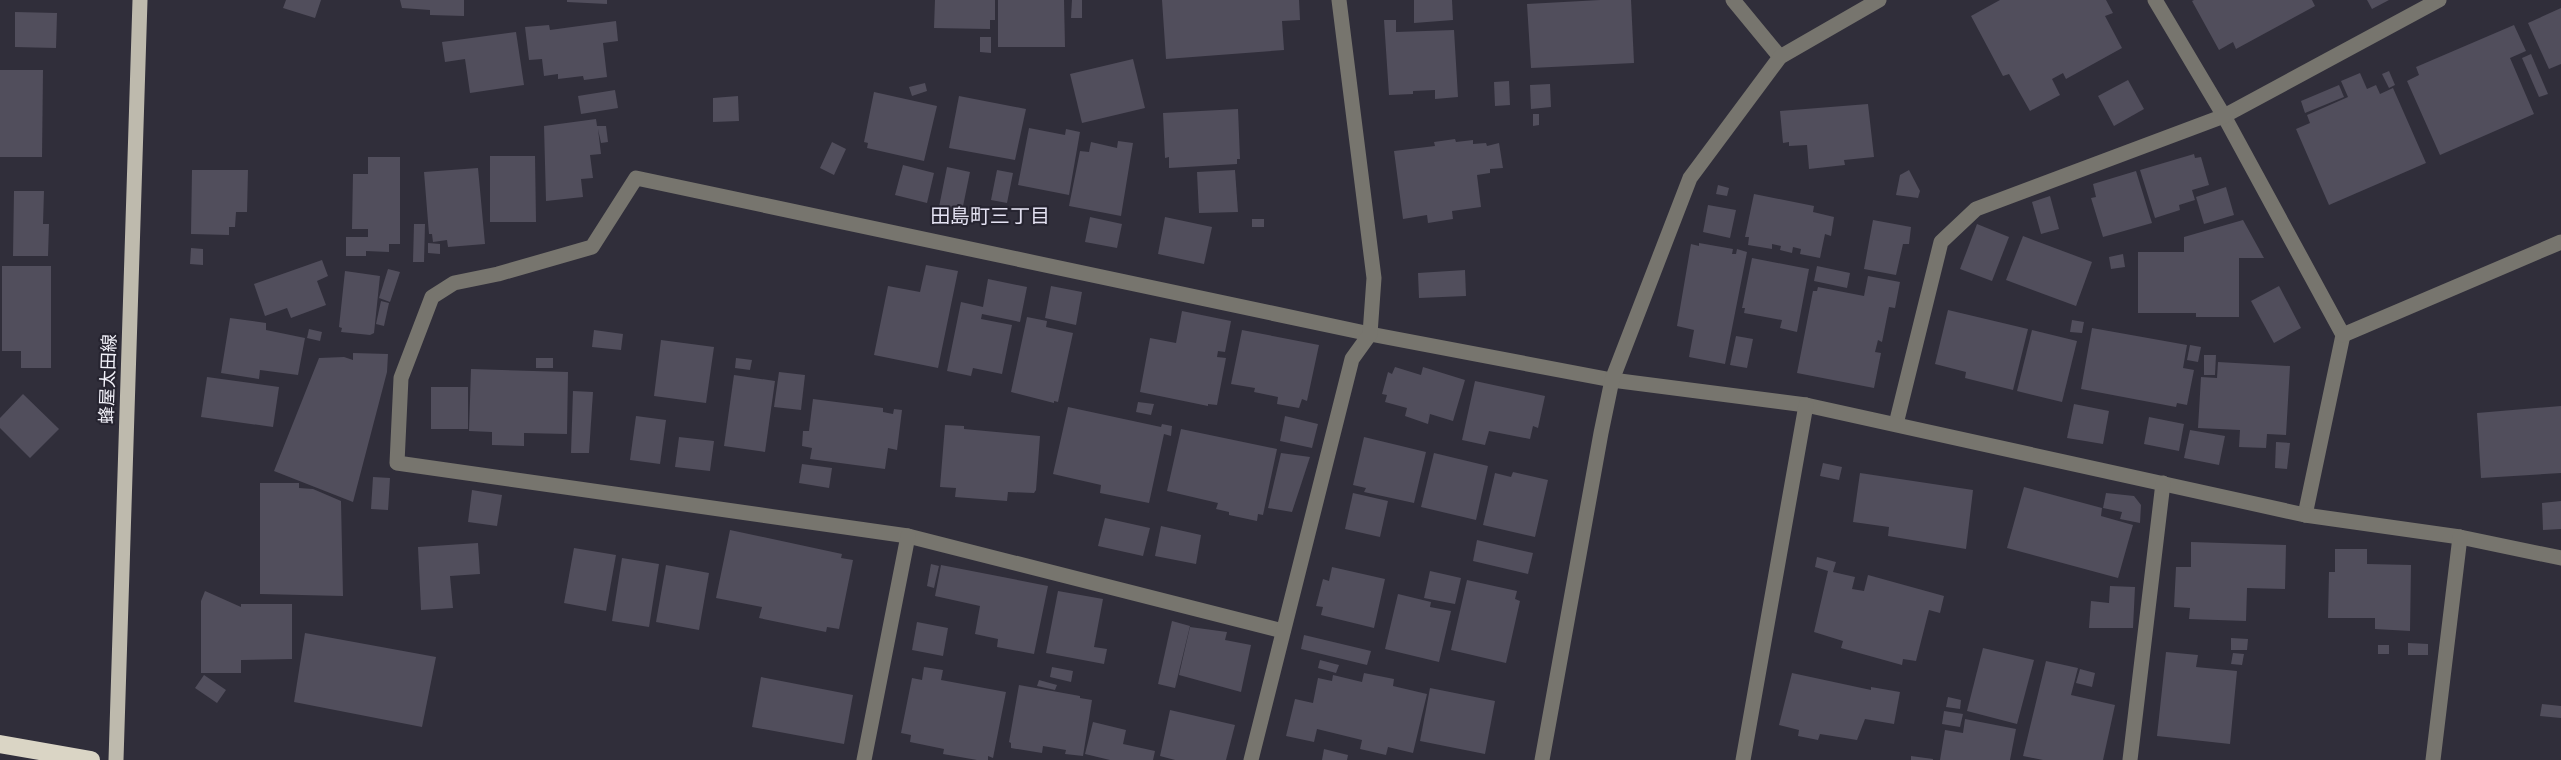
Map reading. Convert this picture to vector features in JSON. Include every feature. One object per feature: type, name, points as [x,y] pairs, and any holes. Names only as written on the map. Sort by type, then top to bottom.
[{"type":"highway","points":[[0,744],[91,760]]},
{"type":"main road","name":"蜂屋太田線","points":[[116,760],[140,0]]},
{"type":"street","points":[[1251,760],[1352,359],[1370,334],[1374,278],[1339,0]]},
{"type":"street","points":[[1733,0],[1780,57]]},
{"type":"street","points":[[1542,760],[1612,380],[1690,178],[1780,57],[1880,0]]},
{"type":"street","points":[[2155,0],[2224,116],[2343,335],[2305,515]]},
{"type":"street","points":[[1896,424],[1941,242],[1976,209],[2224,116],[2439,0]]},
{"type":"street","points":[[1283,631],[908,536],[397,464],[401,378],[432,297],[454,283],[498,274],[592,247],[636,178],[1370,334],[1612,380],[1806,405],[2305,515],[2460,537],[2561,558]]},
{"type":"street","points":[[2343,335],[2561,242]]},
{"type":"street","points":[[1743,760],[1806,405]]},
{"type":"street","points":[[2130,760],[2163,483]]},
{"type":"street","points":[[864,760],[908,536]]},
{"type":"street","points":[[2433,760],[2460,537]]},
{"type":"building","points":[[286,0],[321,0],[315,18],[283,8]]},
{"type":"building","points":[[400,0],[464,0],[464,16],[430,15],[430,10],[402,8]]},
{"type":"building","points":[[567,0],[607,0],[607,4],[567,2]]},
{"type":"building","points":[[935,0],[995,0],[995,20],[990,20],[990,29],[934,28]]},
{"type":"building","points":[[998,0],[1064,0],[1065,47],[998,47]]},
{"type":"building","points":[[1072,0],[1082,0],[1082,18],[1071,18]]},
{"type":"building","points":[[1162,0],[1299,0],[1300,20],[1282,21],[1284,50],[1166,59]]},
{"type":"building","points":[[1414,0],[1452,0],[1453,20],[1414,23]]},
{"type":"building","points":[[1631,0],[1634,63],[1531,68],[1527,4]]},
{"type":"building","points":[[2000,0],[2106,0],[2113,13],[2105,16],[2122,48],[2066,79],[2063,73],[2052,79],[2060,95],[2030,111],[2009,74],[2003,76],[1971,16]]},
{"type":"building","points":[[2312,0],[2315,6],[2236,49],[2233,42],[2219,50],[2192,1]]},
{"type":"building","points":[[2367,0],[2389,0],[2372,9]]},
{"type":"building","points":[[2561,8],[2561,64],[2549,69],[2528,23]]},
{"type":"building","points":[[15,12],[57,13],[56,48],[15,47]]},
{"type":"building","points":[[1384,20],[1396,20],[1396,32],[1454,30],[1458,97],[1435,99],[1435,90],[1389,95]]},
{"type":"building","points":[[616,21],[618,41],[603,43],[607,77],[584,80],[583,76],[558,79],[558,74],[544,76],[542,59],[529,60],[525,27],[549,25],[550,30]]},
{"type":"building","points":[[2514,25],[2526,51],[2510,58],[2534,114],[2440,155],[2407,81],[2419,75],[2416,67]]},
{"type":"building","points":[[516,32],[524,85],[470,93],[465,59],[445,62],[442,42]]},
{"type":"building","points":[[980,37],[991,37],[991,53],[980,52]]},
{"type":"building","points":[[2531,54],[2548,94],[2539,97],[2522,58]]},
{"type":"building","points":[[1133,59],[1145,108],[1082,123],[1070,74]]},
{"type":"building","points":[[0,70],[43,70],[42,157],[0,157]]},
{"type":"building","points":[[2389,71],[2395,85],[2389,88],[2382,74]]},
{"type":"building","points":[[2360,73],[2367,89],[2376,85],[2380,94],[2393,88],[2426,163],[2329,205],[2296,129],[2310,123],[2307,115],[2348,97],[2341,81]]},
{"type":"building","points":[[2128,80],[2144,109],[2114,126],[2098,96]]},
{"type":"building","points":[[1509,81],[1510,105],[1495,106],[1494,82]]},
{"type":"building","points":[[925,83],[927,91],[912,96],[909,87]]},
{"type":"building","points":[[1550,84],[1551,107],[1531,109],[1530,85]]},
{"type":"building","points":[[2339,85],[2344,97],[2305,113],[2301,101]]},
{"type":"building","points":[[615,90],[618,108],[581,114],[578,96]]},
{"type":"building","points":[[874,92],[937,106],[924,161],[867,148],[868,143],[864,142]]},
{"type":"building","points":[[738,96],[739,121],[713,122],[713,98]]},
{"type":"building","points":[[959,96],[1026,109],[1015,160],[949,148]]},
{"type":"building","points":[[1868,104],[1874,157],[1844,160],[1845,165],[1809,169],[1807,145],[1789,146],[1789,142],[1783,143],[1780,111]]},
{"type":"building","points":[[1238,109],[1240,159],[1237,159],[1237,164],[1169,168],[1169,157],[1165,158],[1163,113]]},
{"type":"building","points":[[1533,114],[1539,114],[1539,125],[1533,126]]},
{"type":"building","points":[[596,119],[597,126],[606,126],[608,142],[601,143],[598,129],[601,154],[590,155],[593,178],[581,179],[583,197],[546,201],[544,126]]},
{"type":"building","points":[[1029,128],[1065,135],[1066,129],[1080,132],[1069,195],[1018,185]]},
{"type":"building","points":[[1455,139],[1456,142],[1473,140],[1473,144],[1486,143],[1487,146],[1499,143],[1503,168],[1490,169],[1490,173],[1477,175],[1481,207],[1452,211],[1453,219],[1428,223],[1427,215],[1403,219],[1394,151],[1435,146],[1434,142]]},
{"type":"building","points":[[1118,141],[1133,143],[1121,216],[1069,206],[1080,151],[1089,152],[1091,142],[1117,148]]},
{"type":"building","points":[[832,142],[846,149],[834,175],[820,168]]},
{"type":"building","points":[[2194,154],[2195,158],[2201,157],[2209,185],[2192,190],[2195,200],[2179,205],[2180,210],[2155,218],[2140,170]]},
{"type":"building","points":[[490,156],[535,156],[536,222],[490,222]]},
{"type":"building","points":[[368,157],[400,157],[400,244],[389,244],[389,252],[366,251],[366,256],[346,256],[346,237],[368,237],[368,229],[352,229],[353,174],[368,174]]},
{"type":"building","points":[[903,165],[934,173],[927,203],[895,195]]},
{"type":"building","points":[[947,167],[970,172],[961,216],[938,212]]},
{"type":"building","points":[[478,168],[485,244],[448,247],[447,240],[433,242],[432,234],[429,234],[424,172]]},
{"type":"building","points":[[192,170],[248,170],[247,212],[236,212],[235,227],[229,227],[229,235],[191,234]]},
{"type":"building","points":[[997,170],[1013,173],[1007,203],[991,200]]},
{"type":"building","points":[[1235,170],[1238,212],[1199,213],[1197,172]]},
{"type":"building","points":[[1909,170],[1920,191],[1918,198],[1896,195],[1900,175]]},
{"type":"building","points":[[2136,171],[2152,223],[2103,237],[2091,198],[2096,197],[2093,184]]},
{"type":"building","points":[[1718,185],[1729,188],[1727,196],[1716,194]]},
{"type":"building","points":[[2226,187],[2234,215],[2204,224],[2196,197]]},
{"type":"building","points":[[14,191],[44,191],[43,224],[49,224],[48,256],[13,256]]},
{"type":"building","points":[[1754,194],[1814,206],[1813,212],[1834,217],[1831,236],[1825,234],[1820,258],[1800,254],[1801,249],[1793,247],[1792,253],[1780,250],[1781,246],[1772,244],[1772,249],[1748,245],[1749,237],[1745,237]]},
{"type":"building","points":[[2050,196],[2059,229],[2041,234],[2032,202]]},
{"type":"building","points":[[1708,205],[1736,210],[1730,238],[1703,232]]},
{"type":"building","points":[[1090,217],[1122,224],[1117,248],[1085,242]]},
{"type":"building","points":[[1165,217],[1212,227],[1204,264],[1158,254]]},
{"type":"building","points":[[1252,219],[1264,219],[1264,227],[1252,227]]},
{"type":"building","points":[[1873,220],[1911,227],[1909,244],[1903,244],[1896,275],[1864,269]]},
{"type":"building","points":[[2243,220],[2264,258],[2239,258],[2239,317],[2196,317],[2196,313],[2138,313],[2138,252],[2184,252],[2184,237]]},
{"type":"building","points":[[414,224],[425,224],[424,262],[413,262]]},
{"type":"building","points":[[1977,224],[2009,237],[1992,281],[1960,269]]},
{"type":"building","points":[[2023,236],[2092,262],[2076,306],[2006,280]]},
{"type":"building","points":[[428,243],[440,244],[440,254],[428,253]]},
{"type":"building","points":[[1699,243],[1733,249],[1732,254],[1736,254],[1737,249],[1747,252],[1725,364],[1689,357],[1694,330],[1677,326],[1691,244],[1699,246]]},
{"type":"building","points":[[191,248],[203,249],[203,265],[190,264]]},
{"type":"building","points":[[2123,254],[2125,267],[2111,269],[2109,257]]},
{"type":"building","points":[[1752,258],[1809,269],[1797,332],[1780,328],[1782,320],[1744,313],[1745,308],[1742,308]]},
{"type":"building","points":[[322,260],[328,276],[317,281],[326,305],[291,318],[287,308],[265,316],[254,284]]},
{"type":"building","points":[[926,265],[958,271],[938,368],[874,355],[888,286],[920,292]]},
{"type":"building","points":[[2,266],[51,266],[51,368],[21,368],[21,351],[2,351]]},
{"type":"building","points":[[1817,266],[1850,273],[1847,288],[1814,281]]},
{"type":"building","points":[[388,269],[400,272],[390,302],[379,298]]},
{"type":"building","points":[[1465,270],[1466,296],[1419,298],[1418,273]]},
{"type":"building","points":[[345,271],[380,276],[374,333],[370,335],[341,332],[342,328],[339,327]]},
{"type":"building","points":[[1868,276],[1900,282],[1895,308],[1889,307],[1882,342],[1878,340],[1875,352],[1881,353],[1874,388],[1797,373],[1813,291],[1817,291],[1818,287],[1864,296]]},
{"type":"building","points":[[988,279],[1027,287],[1020,322],[982,314],[981,319],[1012,325],[1002,374],[973,368],[971,376],[947,371],[961,302],[983,307]]},
{"type":"building","points":[[1051,286],[1082,292],[1076,325],[1045,318]]},
{"type":"building","points":[[2279,286],[2301,328],[2274,343],[2251,301]]},
{"type":"building","points":[[381,301],[389,303],[384,326],[376,324]]},
{"type":"building","points":[[1948,310],[2028,329],[2013,390],[1965,378],[1966,372],[1935,364]]},
{"type":"building","points":[[1182,311],[1231,321],[1225,352],[1218,351],[1217,357],[1226,358],[1217,405],[1208,404],[1208,406],[1140,392],[1150,338],[1176,343]]},
{"type":"building","points":[[1027,317],[1047,321],[1046,327],[1073,333],[1058,402],[1054,401],[1054,403],[1011,392]]},
{"type":"building","points":[[230,318],[266,323],[266,330],[305,338],[298,375],[260,370],[259,379],[221,373]]},
{"type":"building","points":[[2072,320],[2084,322],[2082,333],[2070,332]]},
{"type":"building","points":[[2092,328],[2187,345],[2183,368],[2194,370],[2187,405],[2177,403],[2176,407],[2081,389]]},
{"type":"building","points":[[309,329],[322,332],[320,341],[307,338]]},
{"type":"building","points":[[594,330],[623,334],[621,350],[592,347]]},
{"type":"building","points":[[1242,330],[1319,345],[1307,401],[1302,399],[1299,408],[1277,404],[1278,397],[1254,392],[1255,388],[1231,384]]},
{"type":"building","points":[[2032,330],[2077,341],[2062,402],[2017,391]]},
{"type":"building","points":[[1736,336],[1753,339],[1747,368],[1730,365]]},
{"type":"building","points":[[661,340],[714,347],[706,403],[654,396]]},
{"type":"building","points":[[2190,345],[2201,347],[2198,362],[2187,360]]},
{"type":"building","points":[[353,353],[388,354],[387,372],[353,502],[274,471],[319,358],[344,357],[353,360]]},
{"type":"building","points":[[2204,355],[2216,355],[2215,375],[2204,375]]},
{"type":"building","points":[[536,358],[553,358],[553,368],[536,368]]},
{"type":"building","points":[[736,358],[752,360],[750,370],[735,368]]},
{"type":"building","points":[[2218,362],[2290,366],[2286,435],[2267,434],[2266,448],[2239,447],[2240,430],[2198,428],[2201,377],[2217,378]]},
{"type":"building","points":[[1395,367],[1421,375],[1423,367],[1465,380],[1453,421],[1430,414],[1428,424],[1405,416],[1407,408],[1385,402],[1387,395],[1382,394],[1388,372],[1392,374]]},
{"type":"building","points":[[471,369],[568,372],[567,434],[524,433],[524,446],[492,445],[492,432],[469,431]]},
{"type":"building","points":[[779,372],[805,375],[801,410],[774,407]]},
{"type":"building","points":[[734,375],[775,381],[765,452],[724,446]]},
{"type":"building","points":[[207,377],[279,387],[273,427],[201,417]]},
{"type":"building","points":[[1475,381],[1545,396],[1538,428],[1533,426],[1530,439],[1489,431],[1485,445],[1462,440]]},
{"type":"building","points":[[431,387],[468,387],[468,429],[431,429]]},
{"type":"building","points":[[573,391],[593,392],[589,453],[571,453]]},
{"type":"building","points":[[23,394],[59,429],[30,458],[0,428],[0,418]]},
{"type":"building","points":[[813,399],[883,408],[883,412],[893,414],[894,409],[902,410],[897,450],[888,448],[885,469],[810,459],[812,448],[802,446],[803,431],[809,431]]},
{"type":"building","points":[[1138,402],[1154,404],[1151,415],[1136,412]]},
{"type":"building","points":[[2074,404],[2109,411],[2103,444],[2067,438]]},
{"type":"building","points":[[2561,406],[2561,473],[2481,478],[2477,413]]},
{"type":"building","points":[[1068,407],[1161,427],[1162,424],[1172,426],[1171,436],[1164,434],[1149,503],[1100,493],[1101,485],[1053,474]]},
{"type":"building","points":[[636,416],[666,420],[660,464],[630,460]]},
{"type":"building","points":[[1285,416],[1318,424],[1312,448],[1280,441]]},
{"type":"building","points":[[2149,417],[2184,424],[2179,451],[2144,444]]},
{"type":"building","points":[[945,425],[1040,436],[1034,493],[1008,492],[1007,501],[955,497],[956,488],[940,487]]},
{"type":"building","points":[[1181,429],[1277,449],[1263,515],[1258,514],[1257,521],[1229,515],[1229,512],[1216,509],[1218,503],[1167,491]]},
{"type":"building","points":[[2190,430],[2225,436],[2219,465],[2184,458]]},
{"type":"building","points":[[679,437],[714,441],[710,471],[675,467]]},
{"type":"building","points":[[1364,437],[1426,452],[1414,503],[1364,492],[1366,488],[1353,485]]},
{"type":"building","points":[[2276,442],[2290,443],[2287,469],[2275,468]]},
{"type":"building","points":[[1281,453],[1310,457],[1292,512],[1268,508]]},
{"type":"building","points":[[1434,453],[1488,466],[1476,520],[1421,507]]},
{"type":"building","points":[[1823,463],[1842,467],[1839,480],[1820,476]]},
{"type":"building","points":[[802,464],[832,468],[829,488],[799,483]]},
{"type":"building","points":[[1513,472],[1548,480],[1535,537],[1483,525],[1495,473],[1511,477]]},
{"type":"building","points":[[1860,473],[1973,490],[1966,549],[1888,536],[1889,527],[1853,522]]},
{"type":"building","points":[[373,477],[390,478],[388,510],[371,509]]},
{"type":"building","points":[[260,483],[299,483],[299,488],[313,489],[341,501],[343,596],[260,594]]},
{"type":"building","points":[[2024,487],[2102,508],[2101,516],[2133,525],[2118,578],[2007,548]]},
{"type":"building","points":[[472,490],[502,495],[497,526],[468,522]]},
{"type":"building","points":[[1353,493],[1388,501],[1380,537],[1345,529]]},
{"type":"building","points":[[2106,493],[2134,496],[2141,505],[2140,523],[2120,519],[2122,512],[2103,508]]},
{"type":"building","points":[[2561,501],[2561,529],[2543,530],[2542,503]]},
{"type":"building","points":[[1105,518],[1150,528],[1143,556],[1098,546]]},
{"type":"building","points":[[1161,526],[1201,535],[1196,564],[1155,556]]},
{"type":"building","points":[[730,530],[842,554],[841,558],[853,560],[839,629],[827,627],[826,632],[759,618],[762,607],[716,598]]},
{"type":"building","points":[[1477,540],[1533,553],[1528,574],[1473,561]]},
{"type":"building","points":[[2191,542],[2286,545],[2285,589],[2247,588],[2246,621],[2189,619],[2190,608],[2174,607],[2176,567],[2191,567]]},
{"type":"building","points":[[478,543],[480,574],[450,576],[453,608],[421,610],[418,547]]},
{"type":"building","points":[[574,548],[616,555],[606,611],[564,603]]},
{"type":"building","points":[[2335,549],[2367,549],[2367,564],[2411,565],[2410,631],[2375,629],[2375,618],[2328,618],[2329,572],[2335,572]]},
{"type":"building","points":[[1817,557],[1836,562],[1833,572],[1855,577],[1852,589],[1864,591],[1868,575],[1944,596],[1940,613],[1929,610],[1916,661],[1903,659],[1902,665],[1841,648],[1843,641],[1814,632],[1828,571],[1815,567]]},
{"type":"building","points":[[622,558],[659,564],[649,627],[612,621]]},
{"type":"building","points":[[931,564],[939,566],[934,588],[927,586]]},
{"type":"building","points":[[666,565],[709,573],[699,630],[656,622]]},
{"type":"building","points":[[941,565],[1048,586],[1034,654],[997,647],[998,639],[975,634],[980,606],[935,596]]},
{"type":"building","points":[[1332,567],[1385,579],[1374,628],[1321,615],[1323,607],[1316,606],[1323,579],[1329,581]]},
{"type":"building","points":[[1430,571],[1461,578],[1455,604],[1424,598]]},
{"type":"building","points":[[1467,580],[1517,591],[1515,599],[1520,601],[1506,663],[1451,650]]},
{"type":"building","points":[[2110,586],[2135,587],[2133,628],[2089,628],[2091,601],[2109,603]]},
{"type":"building","points":[[205,591],[241,607],[241,604],[292,604],[292,659],[241,660],[241,673],[201,673],[201,601]]},
{"type":"building","points":[[1058,591],[1103,599],[1094,647],[1107,649],[1104,664],[1046,653]]},
{"type":"building","points":[[1398,594],[1431,602],[1430,607],[1451,611],[1439,662],[1385,649]]},
{"type":"building","points":[[1172,621],[1190,626],[1175,688],[1158,684]]},
{"type":"building","points":[[917,622],[948,628],[943,656],[912,650]]},
{"type":"building","points":[[1190,627],[1227,632],[1225,640],[1251,645],[1241,692],[1179,675]]},
{"type":"building","points":[[305,633],[436,657],[422,727],[294,702]]},
{"type":"building","points":[[1304,635],[1371,651],[1367,665],[1301,649]]},
{"type":"building","points":[[2231,638],[2248,639],[2247,650],[2231,650]]},
{"type":"building","points":[[2408,643],[2428,644],[2428,655],[2408,655]]},
{"type":"building","points":[[2378,645],[2389,645],[2389,654],[2378,654]]},
{"type":"building","points":[[1983,648],[2034,660],[2017,724],[1967,711]]},
{"type":"building","points":[[2166,652],[2198,655],[2196,667],[2237,671],[2230,744],[2157,736]]},
{"type":"building","points":[[2233,653],[2244,654],[2242,665],[2231,664]]},
{"type":"building","points":[[1320,660],[1339,665],[1336,673],[1318,668]]},
{"type":"building","points":[[2046,661],[2078,668],[2071,695],[2115,705],[2103,760],[2043,760],[2023,756]]},
{"type":"building","points":[[924,667],[943,670],[941,680],[1006,692],[993,758],[988,756],[988,760],[977,760],[943,754],[944,749],[910,742],[911,735],[901,733],[912,678],[922,680]]},
{"type":"building","points":[[1052,667],[1073,671],[1071,682],[1050,677]]},
{"type":"building","points":[[2080,669],[2095,673],[2092,687],[2076,683]]},
{"type":"building","points":[[1364,673],[1394,679],[1393,686],[1427,694],[1413,753],[1388,747],[1386,755],[1360,749],[1362,740],[1317,729],[1314,742],[1286,736],[1295,699],[1313,703],[1318,678],[1332,681],[1333,675],[1362,682]]},
{"type":"building","points":[[1792,673],[1871,690],[1871,687],[1900,692],[1894,724],[1865,719],[1857,740],[1820,734],[1818,740],[1798,736],[1799,730],[1779,725]]},
{"type":"building","points":[[204,675],[226,690],[217,703],[195,688]]},
{"type":"building","points":[[761,677],[853,695],[844,744],[752,727]]},
{"type":"building","points":[[1039,680],[1057,685],[1055,690],[1037,686]]},
{"type":"building","points":[[1019,685],[1092,700],[1083,756],[1065,754],[1066,750],[1043,746],[1042,753],[1011,748],[1009,742]]},
{"type":"building","points":[[1430,688],[1495,701],[1485,754],[1420,741]]},
{"type":"building","points":[[1948,697],[1961,700],[1960,709],[1946,707]]},
{"type":"building","points":[[2542,704],[2561,706],[2561,718],[2540,716]]},
{"type":"building","points":[[1170,710],[1235,725],[1226,760],[1175,760],[1160,756]]},
{"type":"building","points":[[1944,711],[1963,714],[1960,727],[1942,724]]},
{"type":"building","points":[[1965,719],[2016,729],[2010,760],[1940,760],[1945,730],[1963,733]]},
{"type":"building","points":[[1093,722],[1126,730],[1123,744],[1155,751],[1153,760],[1110,760],[1085,754]]},
{"type":"building","points":[[1324,749],[1348,755],[1347,760],[1322,760]]},
{"type":"building","points":[[1911,756],[1933,759],[1933,760],[1911,760]]},
{"type":"district","name":"田島町三丁目","points":[[990,216]]}]
